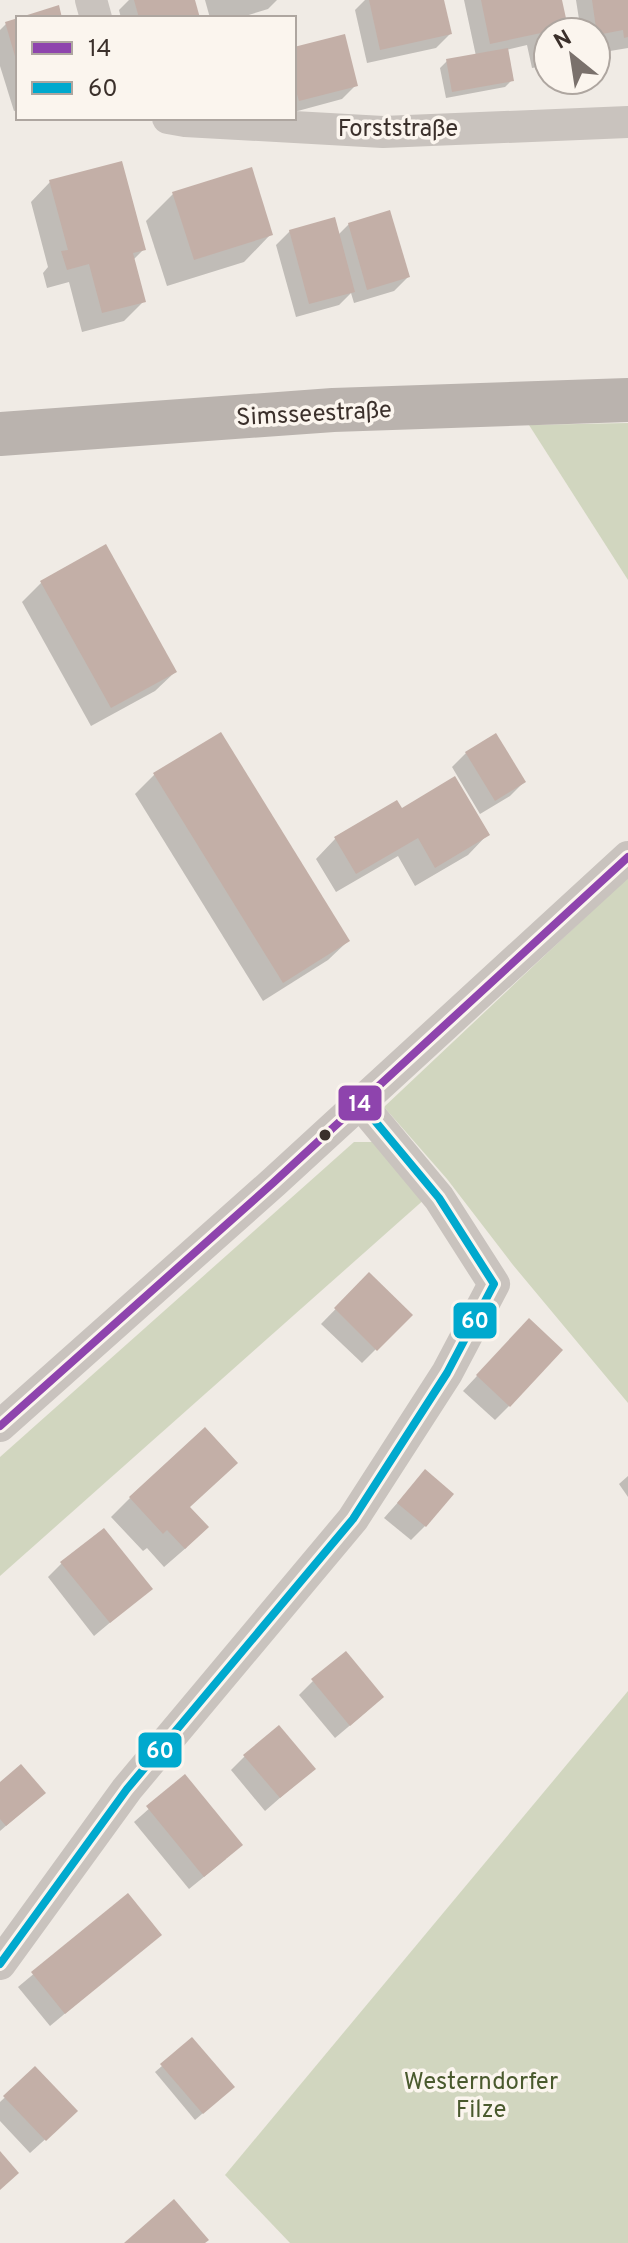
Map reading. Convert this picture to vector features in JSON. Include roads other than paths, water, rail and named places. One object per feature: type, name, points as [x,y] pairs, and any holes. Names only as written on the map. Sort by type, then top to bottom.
[{"type":"main road","name":"Simsseestraße","points":[[0,434],[333,410],[628,400]]},
{"type":"street","name":"Forststraße","points":[[179,120],[383,132],[628,122]]},
{"type":"street","points":[[0,1426],[628,857]]},
{"type":"street","points":[[0,1964],[127,1789],[353,1519],[447,1373],[494,1284],[439,1198],[360,1103]]},
{"type":"park label","name":"Westerndorfer Filze","points":[[481,2095]]}]
